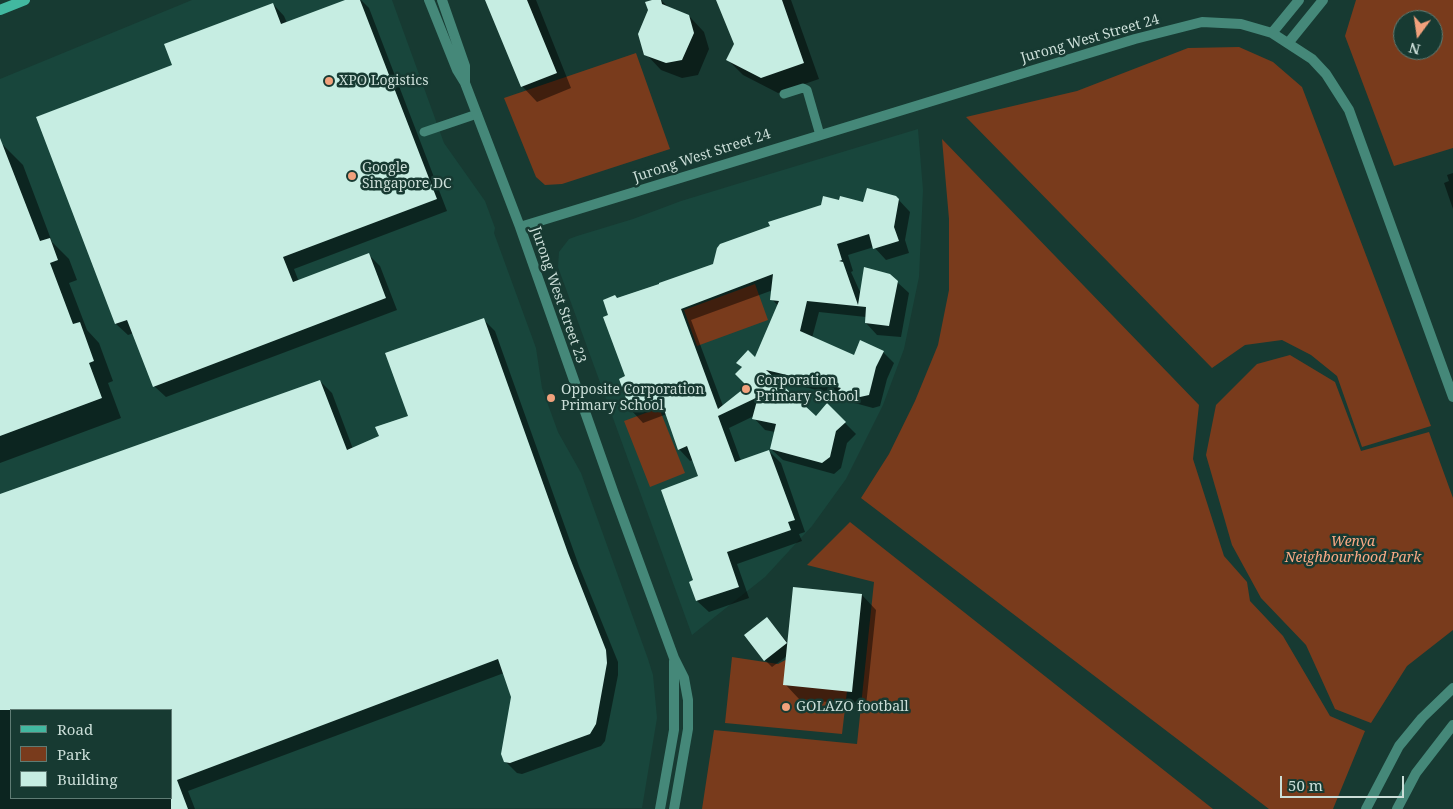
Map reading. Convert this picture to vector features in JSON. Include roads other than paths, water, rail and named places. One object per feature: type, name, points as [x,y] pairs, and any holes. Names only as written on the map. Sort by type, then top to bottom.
[{"type":"main road","points":[[0,10],[25,0]]},
{"type":"street","name":"Jurong West Street 23","points":[[429,0],[457,70],[465,83],[520,227],[674,658],[684,678],[688,700],[688,729],[674,809]]},
{"type":"street","name":"Jurong West Street 23","points":[[442,0],[465,66],[465,83]]},
{"type":"street","points":[[1272,32],[1299,0]]},
{"type":"street","points":[[1289,42],[1323,0]]},
{"type":"street","name":"Jurong West Street 24","points":[[520,227],[1135,39],[1202,22],[1241,24],[1272,32],[1312,59],[1326,74],[1349,110],[1453,397]]},
{"type":"street","name":"Jurong West Street 23","points":[[660,809],[674,730],[674,658]]},
{"type":"street","points":[[1366,809],[1399,746],[1422,718],[1453,688]]},
{"type":"street","points":[[1397,809],[1416,773],[1453,725]]},
{"type":"lane","points":[[784,94],[803,88],[807,90],[820,135]]},
{"type":"lane","points":[[424,132],[477,114]]},
{"type":"place","name":"XPO Logistics","points":[[329,81]]},
{"type":"place","name":"Google Singapore DC","points":[[352,176]]},
{"type":"place","name":"Corporation Primary School","points":[[746,389]]},
{"type":"place","name":"Opposite Corporation Primary School","points":[[551,398]]},
{"type":"place","name":"GOLAZO football","points":[[786,707]]},
{"type":"park label","name":"Wenya Neighbourhood Park","points":[[1353,550]]}]
